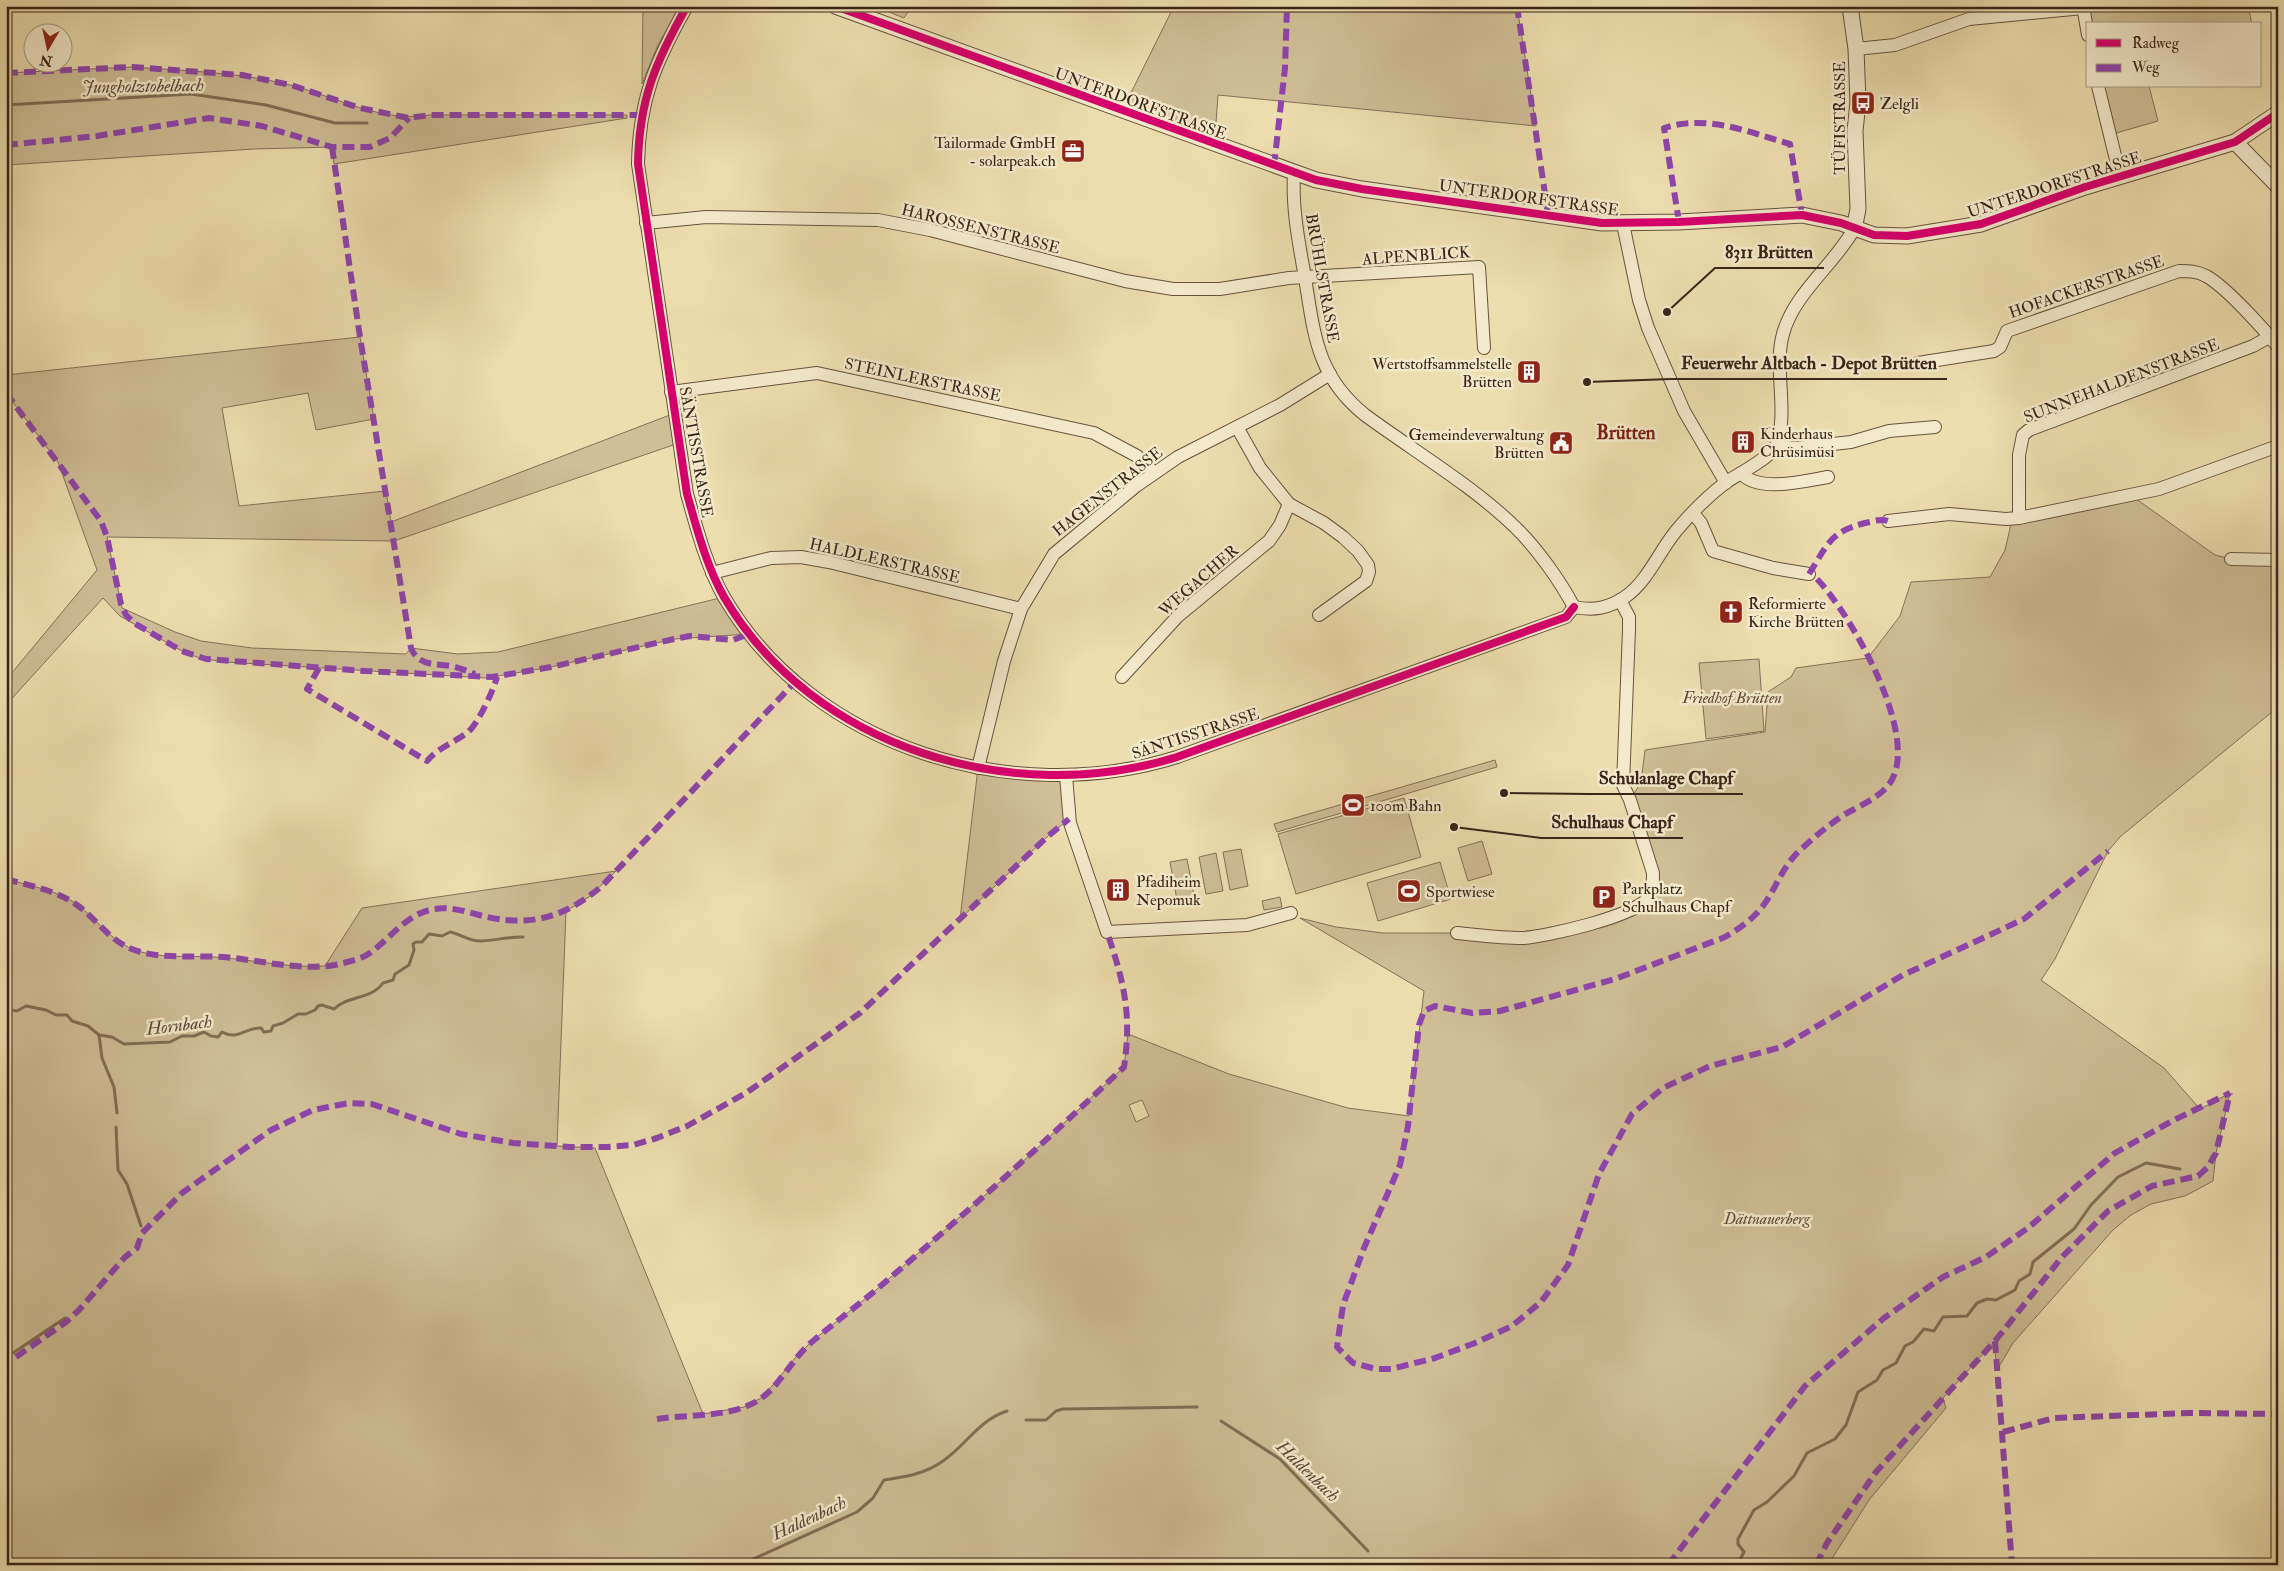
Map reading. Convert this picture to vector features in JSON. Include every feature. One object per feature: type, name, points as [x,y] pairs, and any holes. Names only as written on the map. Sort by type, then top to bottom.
[{"type":"street","name":"SÄNTISSTRASSE","points":[[687,6],[656,64],[642,115],[638,164],[687,494],[712,573],[724,597],[749,634],[795,682],[821,702],[853,722],[902,744],[933,756],[978,768],[1018,774],[1095,775],[1143,768],[1177,757],[1566,617],[1574,607]]},
{"type":"street","name":"UNTERDORFSTRASSE","points":[[835,6],[1294,173],[1324,182],[1602,223],[1623,224],[1802,215],[1828,220],[1874,235],[1906,236],[1973,226],[2120,176],[2234,142],[2278,113]]},
{"type":"street","name":"TÜFISTRASSE","points":[[1850,6],[1856,49],[1858,102],[1855,131],[1858,209],[1854,228]]},
{"type":"street","points":[[1856,49],[1895,45],[1969,19],[2083,7],[2086,24]]},
{"type":"street","points":[[2098,88],[2120,176]]},
{"type":"street","points":[[2234,142],[2278,186]]},
{"type":"street","name":"BRÜHLSTRASSE","points":[[1294,173],[1294,214],[1312,327],[1320,355],[1330,374],[1355,407],[1493,508],[1517,528],[1574,607]]},
{"type":"street","name":"HAROSSENSTRASSE","points":[[646,223],[717,217],[878,220],[930,230],[1125,281],[1173,289],[1220,289],[1305,278]]},
{"type":"street","points":[[1623,224],[1639,300],[1648,328],[1684,411],[1726,483]]},
{"type":"street","points":[[1574,607],[1595,610],[1620,600],[1643,581],[1672,536],[1693,513],[1726,483],[1771,452],[1776,446],[1780,417],[1779,354],[1785,328],[1796,305],[1831,263],[1854,228]]},
{"type":"street","name":"ALPENBLICK","points":[[1305,278],[1479,267],[1484,348]]},
{"type":"street","name":"HOFACKERSTRASSE","points":[[1918,364],[1994,351],[2000,346],[2007,331],[2179,271],[2192,271],[2217,283],[2275,339]]},
{"type":"street","name":"SUNNEHALDENSTRASSE","points":[[2015,518],[2019,449],[2023,435],[2029,430],[2275,339]]},
{"type":"street","name":"STEINLERSTRASSE","points":[[671,392],[816,373],[1094,433],[1136,456],[1154,473]]},
{"type":"street","name":"HAGENSTRASSE","points":[[978,768],[1004,661],[1020,609],[1054,554],[1154,473],[1178,457],[1280,405],[1330,374]]},
{"type":"street","points":[[1237,427],[1260,468],[1289,504],[1343,536],[1368,565],[1369,572],[1366,581],[1319,615]]},
{"type":"street","points":[[1776,446],[1797,448],[1851,442],[1889,431],[1935,427]]},
{"type":"street","points":[[1888,521],[1948,514],[2015,518],[2159,489],[2278,446]]},
{"type":"street","points":[[1741,473],[1750,482],[1762,484],[1828,477]]},
{"type":"street","name":"WEGACHER","points":[[1122,677],[1178,616],[1269,541],[1277,530],[1289,504]]},
{"type":"street","points":[[1693,513],[1701,523],[1713,551],[1779,570],[1809,574]]},
{"type":"street","name":"HALDLERSTRASSE","points":[[712,573],[770,558],[801,557],[847,566],[1020,609]]},
{"type":"street","points":[[2231,559],[2278,560]]},
{"type":"street","points":[[1457,933],[1515,938],[1547,935],[1637,908],[1647,899],[1653,885],[1653,872],[1623,784],[1629,617],[1620,600]]},
{"type":"street","points":[[1066,776],[1070,823],[1108,932],[1247,925],[1291,913]]},
{"type":"green space","points":[[643,6],[680,6],[657,47],[642,84]]},
{"type":"green space","points":[[874,6],[912,6],[904,18]]},
{"type":"green space","points":[[1174,6],[1288,6],[1288,12],[1518,13],[1536,126],[1218,95],[1215,137],[1125,105]]},
{"type":"green space","points":[[2083,6],[2248,6],[2252,22],[2087,22]]},
{"type":"green space","points":[[132,67],[251,77],[290,85],[359,108],[394,115],[627,115],[627,118],[334,164],[332,147],[254,149],[6,165],[6,73],[72,72],[72,70]]},
{"type":"green space","points":[[2098,88],[2150,88],[2158,121],[2109,135]]},
{"type":"green space","points":[[360,337],[374,419],[316,430],[308,393],[222,408],[239,506],[386,491],[391,522],[675,413],[679,443],[394,541],[107,537],[122,608],[175,632],[201,641],[252,648],[406,654],[411,648],[458,654],[498,652],[724,597],[749,634],[674,639],[551,667],[486,678],[225,662],[199,658],[182,651],[120,616],[103,598],[6,705],[6,680],[97,570],[58,462],[6,393],[6,375]]},
{"type":"green space","name":"Dättnauerberg","points":[[2132,496],[2215,555],[2231,559],[2278,560],[2278,707],[2121,836],[2108,851],[2055,959],[2041,980],[2164,1068],[2200,1109],[2230,1093],[2216,1153],[2213,1181],[2185,1196],[2151,1204],[2131,1215],[2113,1230],[2013,1343],[1997,1370],[1994,1342],[1943,1398],[1946,1408],[1869,1500],[1828,1565],[6,1565],[6,879],[43,889],[70,900],[84,910],[114,938],[128,947],[139,951],[163,956],[214,957],[287,965],[325,966],[362,908],[616,871],[589,897],[566,911],[557,1146],[595,1148],[703,1414],[744,1407],[763,1397],[811,1342],[876,1290],[1016,1168],[1124,1067],[1128,1034],[1229,1074],[1348,1108],[1409,1116],[1424,991],[1300,918],[1336,927],[1383,933],[1457,933],[1523,938],[1637,908],[1653,885],[1630,800],[1641,782],[1645,750],[1765,732],[1768,692],[1791,677],[1796,668],[1868,658],[1900,616],[1911,582],[1990,577],[2005,550],[2011,524]],"holes":[[[1142,1100],[1149,1116],[1136,1122],[1129,1105]]]},
{"type":"green space","name":"Friedhof Brütten","points":[[1759,659],[1764,731],[1706,739],[1699,663]]},
{"type":"green space","name":"100m Bahn","points":[[1495,760],[1497,767],[1277,832],[1274,824]]},
{"type":"green space","points":[[978,768],[1066,776],[1069,819],[1047,837],[960,919]]},
{"type":"green space","points":[[1404,798],[1421,857],[1296,894],[1278,834]]},
{"type":"green space","points":[[1482,841],[1492,874],[1468,881],[1458,848]]},
{"type":"green space","points":[[1241,849],[1248,886],[1230,890],[1223,852]]},
{"type":"green space","points":[[1216,853],[1223,891],[1206,894],[1199,857]]},
{"type":"green space","points":[[1187,859],[1194,896],[1177,900],[1170,862]]},
{"type":"green space","name":"Sportwiese","points":[[1440,862],[1451,899],[1378,921],[1367,883]]},
{"type":"green space","points":[[1280,897],[1282,907],[1264,910],[1262,901]]},
{"type":"waterway","name":"Jungholztobelbach","points":[[6,105],[191,94],[266,105],[335,123],[367,123]]},
{"type":"waterway","name":"Hornbach","points":[[6,1009],[17,1011],[26,1006],[46,1010],[56,1015],[67,1015],[72,1021],[88,1026],[99,1035],[112,1037],[124,1044],[170,1042],[182,1036],[194,1036],[204,1032],[218,1037],[222,1032],[233,1035],[256,1028],[261,1028],[264,1032],[271,1031],[273,1026],[283,1023],[298,1014],[306,1014],[315,1010],[318,1006],[322,1005],[334,1009],[346,1001],[366,995],[383,983],[393,980],[395,974],[409,965],[414,950],[413,944],[422,942],[429,934],[442,936],[450,932],[478,941],[523,937]]},
{"type":"waterway","points":[[99,1035],[102,1058],[114,1087],[117,1113]]},
{"type":"waterway","points":[[116,1127],[118,1170],[127,1184],[141,1226]]},
{"type":"waterway","points":[[1737,1565],[1744,1552],[1738,1544],[1738,1539],[1754,1510],[1767,1502],[1794,1476],[1807,1453],[1835,1439],[1846,1425],[1858,1392],[1877,1380],[1883,1370],[1896,1363],[1905,1346],[1913,1342],[1924,1329],[1934,1331],[1943,1317],[1967,1316],[1977,1303],[1987,1299],[1996,1300],[2015,1290],[2019,1281],[2030,1274],[2033,1262],[2074,1229],[2091,1205],[2118,1177],[2146,1163],[2180,1169]]},
{"type":"waterway","points":[[13,1353],[65,1318]]},
{"type":"waterway","name":"Haldenbach","points":[[1026,1420],[1046,1420],[1056,1411],[1063,1409],[1197,1407]]},
{"type":"waterway","name":"Haldenbach","points":[[740,1565],[857,1512],[873,1498],[884,1480],[900,1478],[929,1469],[951,1455],[988,1420],[1007,1411]]},
{"type":"waterway","name":"Haldenbach","points":[[1221,1421],[1280,1459],[1368,1551]]},
{"type":"marked path","points":[[1274,166],[1285,68],[1287,6]]},
{"type":"marked path","points":[[1517,6],[1548,214]]},
{"type":"marked path","points":[[6,73],[132,67],[242,75],[291,85],[360,108],[409,118],[430,115],[641,115]]},
{"type":"marked path","points":[[6,145],[97,136],[209,118],[262,126],[332,147],[370,147],[390,138],[409,118]]},
{"type":"marked path","points":[[1679,222],[1664,128],[1696,123],[1727,126],[1790,144],[1802,215]]},
{"type":"marked path","points":[[332,147],[360,337],[411,648],[414,654],[423,661],[452,666],[475,674]]},
{"type":"marked path","points":[[6,393],[101,521],[107,537],[121,604],[126,615],[134,623],[182,651],[206,659],[365,671],[492,677],[551,667],[690,636],[733,640],[749,634]]},
{"type":"marked path","points":[[1809,574],[1825,548],[1836,536],[1865,523],[1879,520],[1888,521]]},
{"type":"marked path","points":[[1817,579],[1831,596],[1864,648],[1879,679],[1891,711],[1897,741],[1897,767],[1887,787],[1871,800],[1836,820],[1798,852],[1792,858],[1759,911],[1746,923],[1725,937],[1615,979],[1500,1011],[1472,1013],[1435,1006],[1424,1011],[1419,1025],[1408,1126],[1400,1165],[1364,1248],[1343,1305],[1337,1347],[1353,1363],[1376,1369],[1391,1369],[1435,1358],[1512,1326],[1541,1302],[1568,1265],[1599,1174],[1632,1114],[1663,1088],[1710,1066],[1782,1047],[1903,975],[2024,919],[2108,851]]},
{"type":"marked path","points":[[319,668],[307,689],[427,761],[436,752],[463,736],[472,728],[493,690],[497,677]]},
{"type":"marked path","points":[[6,879],[43,889],[69,900],[84,910],[121,944],[140,952],[163,956],[223,957],[307,967],[335,965],[362,957],[378,947],[408,920],[425,911],[441,908],[454,909],[487,917],[520,921],[549,916],[575,905],[602,886],[795,682]]},
{"type":"marked path","points":[[16,1357],[66,1322],[79,1310],[125,1257],[137,1248],[142,1233],[182,1193],[271,1130],[313,1110],[349,1103],[372,1104],[461,1134],[513,1143],[570,1147],[633,1145],[687,1126],[746,1093],[860,1013],[1047,837],[1069,819]]},
{"type":"marked path","points":[[657,1419],[721,1413],[746,1406],[765,1395],[779,1381],[805,1348],[877,1289],[971,1207],[1124,1067],[1127,1031],[1125,998],[1107,932]]},
{"type":"marked path","points":[[1668,1565],[1805,1386],[1884,1318],[1943,1277],[1986,1257],[2028,1228],[2115,1153],[2172,1121],[2230,1093]]},
{"type":"marked path","points":[[1816,1565],[1827,1543],[1876,1472],[1995,1341],[2062,1257],[2108,1211],[2152,1186],[2198,1176],[2208,1167],[2216,1153],[2230,1093]]},
{"type":"marked path","points":[[1995,1341],[2012,1565]]},
{"type":"marked path","points":[[6,1369],[9,1364]]},
{"type":"marked path","points":[[2003,1432],[2054,1418],[2190,1413],[2278,1414]]},
{"type":"cycle path","points":[[687,6],[666,45],[651,81],[642,120],[638,164],[687,494],[707,560],[724,597],[762,650],[809,693],[863,728],[923,753],[986,769],[1050,775],[1114,771],[1177,757],[1566,617],[1574,607]]},
{"type":"cycle path","points":[[835,6],[1316,180],[1362,189],[1602,223],[1679,222],[1802,215],[1841,223],[1874,235],[1907,236],[1981,224],[2085,187],[2235,142],[2278,113]]},
{"type":"place","name":"Zelgli","points":[[1863,103]]},
{"type":"place","name":"Tailormade GmbH - solarpeak.ch","points":[[1073,151]]},
{"type":"place","name":"8311 Brütten","points":[[1667,312]]},
{"type":"place","name":"Wertstoffsammelstelle Brütten","points":[[1529,372]]},
{"type":"place","name":"Feuerwehr Altbach - Depot Brütten","points":[[1587,382]]},
{"type":"place","name":"Kinderhaus Chrüsimüsi","points":[[1743,442]]},
{"type":"place","name":"Gemeindeverwaltung Brütten","points":[[1561,443]]},
{"type":"place","name":"Reformierte Kirche Brütten","points":[[1731,612]]},
{"type":"place","name":"Schulanlage Chapf","points":[[1504,793]]},
{"type":"place","name":"100m Bahn","points":[[1353,805]]},
{"type":"place","name":"Schulhaus Chapf","points":[[1454,827]]},
{"type":"place","name":"Pfadiheim Nepomuk","points":[[1118,890]]},
{"type":"place","name":"Sportwiese","points":[[1409,891]]},
{"type":"place","name":"Parkplatz Schulhaus Chapf","points":[[1604,897]]},
{"type":"district","name":"Brütten","points":[[1626,432]]}]
